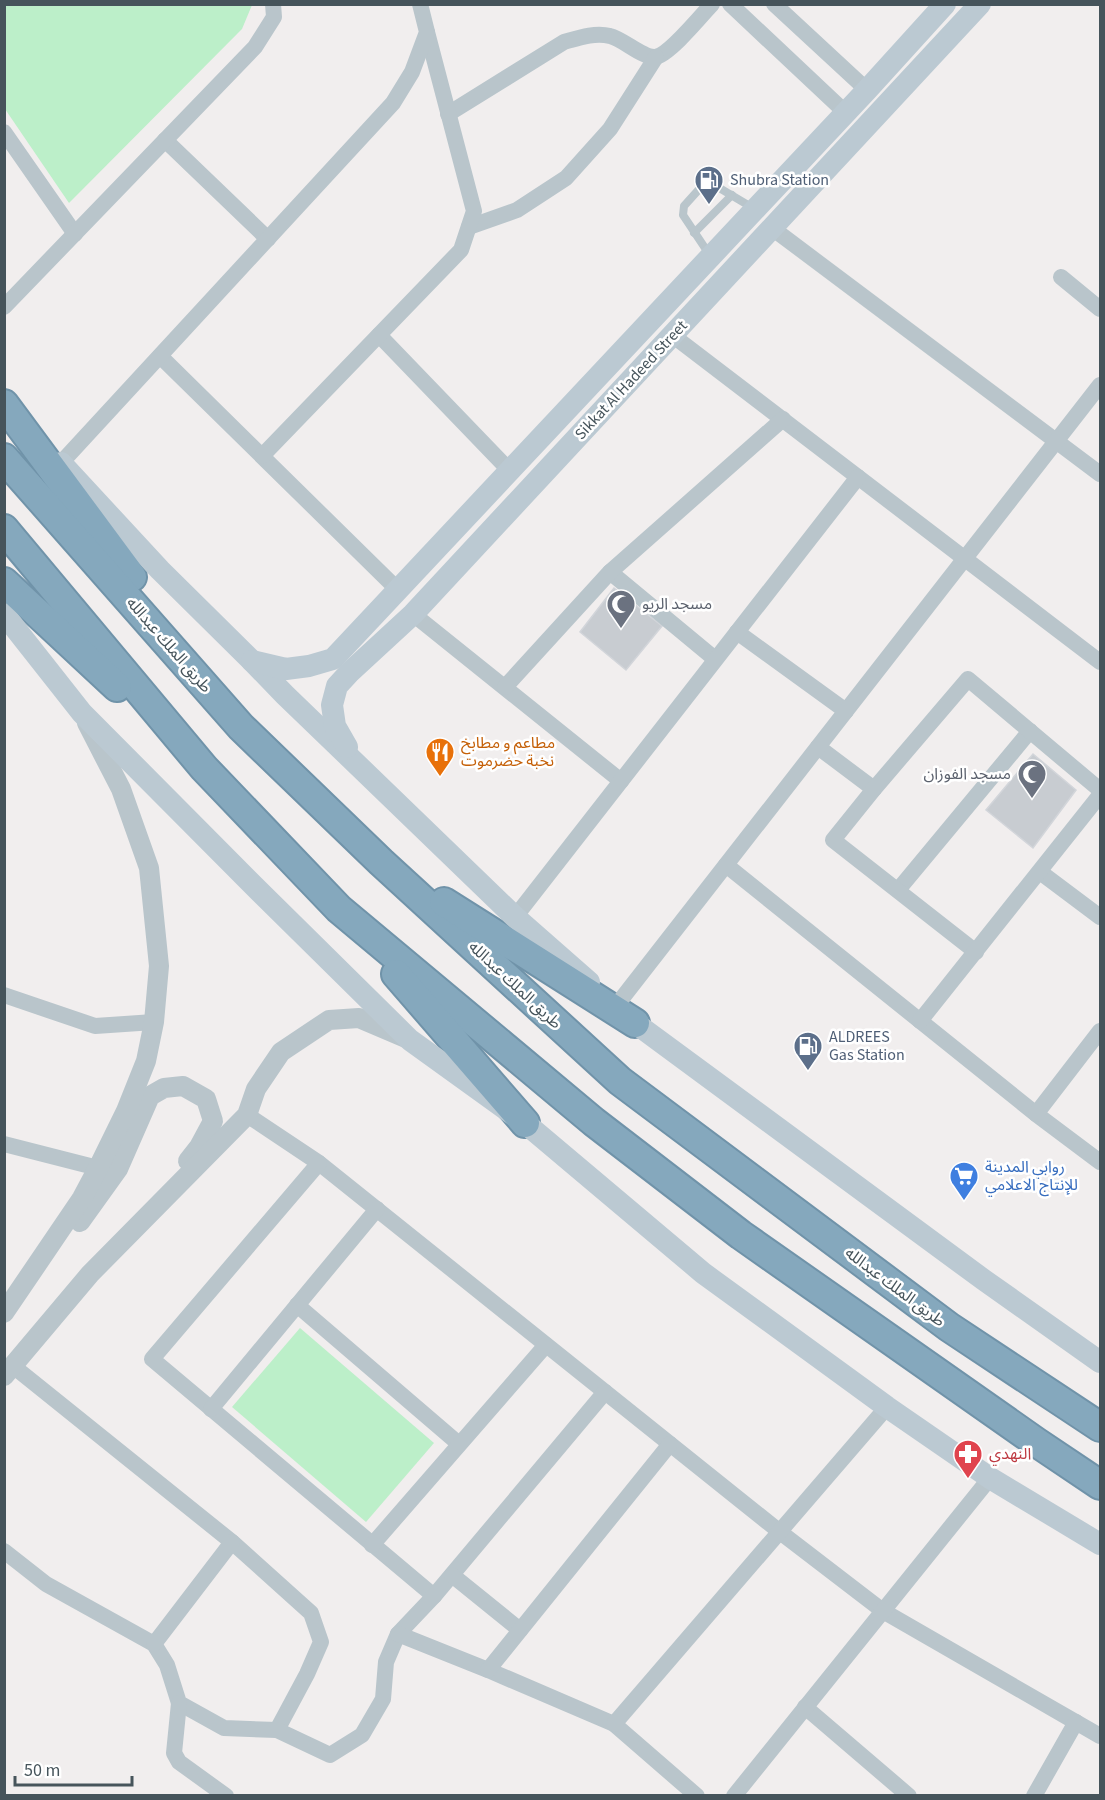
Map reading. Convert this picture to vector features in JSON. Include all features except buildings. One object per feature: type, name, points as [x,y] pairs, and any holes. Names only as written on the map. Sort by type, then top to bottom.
[{"type":"highway","points":[[4,404],[241,726]]},
{"type":"highway","name":"طريق الملك عبدالله","points":[[4,458],[241,726],[381,862],[620,1081],[949,1327],[1101,1427]]},
{"type":"highway","points":[[4,529],[204,768]]},
{"type":"highway","points":[[4,582],[204,768],[339,909],[525,1123]]},
{"type":"highway","points":[[381,862],[625,1015]]},
{"type":"highway","points":[[339,909],[594,1122],[746,1239],[1101,1485]]},
{"type":"main road","name":"Sikkat Al Hadeed Street","points":[[358,767],[335,726],[332,705],[341,666],[398,590],[945,4]]},
{"type":"main road","name":"Sikkat Al Hadeed Street","points":[[252,661],[286,669],[341,666],[413,614],[980,4]]},
{"type":"main road","points":[[4,396],[160,570],[285,696],[515,918],[625,1015],[975,1273],[1101,1362]]},
{"type":"main road","points":[[4,614],[82,712],[410,1040],[525,1123],[703,1273],[887,1407],[990,1478],[1101,1544]]},
{"type":"street","points":[[4,307],[255,47],[274,17],[273,4]]},
{"type":"street","points":[[262,456],[461,250],[474,211],[420,4]]},
{"type":"street","points":[[469,227],[517,210],[566,178],[610,129],[656,57],[666,52],[712,4]]},
{"type":"street","points":[[730,4],[846,112]]},
{"type":"street","points":[[774,4],[867,90]]},
{"type":"street","points":[[62,463],[393,103],[412,72],[427,32]]},
{"type":"street","points":[[448,114],[564,42],[585,36],[608,35],[648,56],[656,57]]},
{"type":"street","points":[[4,132],[75,234]]},
{"type":"street","points":[[165,140],[267,239]]},
{"type":"street","points":[[772,228],[1101,474]]},
{"type":"street","points":[[1061,277],[1101,309]]},
{"type":"street","points":[[379,335],[510,471]]},
{"type":"street","points":[[672,335],[1101,662]]},
{"type":"street","points":[[160,356],[398,590]]},
{"type":"street","points":[[625,1015],[726,865],[1101,385]]},
{"type":"street","points":[[505,687],[610,572],[783,419]]},
{"type":"street","points":[[515,918],[858,477]]},
{"type":"street","points":[[610,572],[715,659]]},
{"type":"street","points":[[413,614],[621,781]]},
{"type":"street","points":[[737,632],[846,711]]},
{"type":"street","points":[[976,952],[833,840],[968,679],[1101,790]]},
{"type":"street","points":[[10,1305],[82,1198],[98,1168],[126,1111],[146,1061],[154,1022],[159,966],[149,868],[121,789],[82,712]]},
{"type":"street","points":[[898,891],[1030,731]]},
{"type":"street","points":[[818,747],[874,789]]},
{"type":"street","points":[[920,1021],[1101,795]]},
{"type":"street","points":[[726,865],[1036,1114],[1101,1162]]},
{"type":"street","points":[[1040,872],[1101,917]]},
{"type":"street","points":[[4,995],[95,1026],[154,1022]]},
{"type":"street","points":[[90,1274],[247,1115],[256,1089],[281,1052],[329,1020],[359,1018],[410,1040]]},
{"type":"street","points":[[1036,1114],[1095,1049],[1101,1031]]},
{"type":"street","points":[[10,1305],[87,1213],[118,1169],[150,1096],[164,1088],[183,1086],[206,1099],[213,1121],[200,1148],[9,1371],[232,1542],[311,1614],[321,1642],[277,1730]]},
{"type":"street","points":[[247,1115],[319,1162],[780,1532],[883,1611],[1101,1736]]},
{"type":"street","points":[[4,1144],[98,1168]]},
{"type":"street","points":[[319,1162],[152,1359],[434,1596]]},
{"type":"street","points":[[211,1409],[377,1209]]},
{"type":"street","points":[[297,1305],[459,1444]]},
{"type":"street","points":[[372,1545],[546,1345]]},
{"type":"street","points":[[179,1703],[224,1728],[277,1730],[330,1755],[362,1735],[383,1699],[386,1662],[398,1634],[452,1575],[605,1392]]},
{"type":"street","points":[[614,1724],[887,1407]]},
{"type":"street","points":[[488,1670],[670,1444]]},
{"type":"street","points":[[734,1796],[990,1478]]},
{"type":"street","points":[[154,1644],[232,1542]]},
{"type":"street","points":[[4,1551],[46,1584],[154,1644],[167,1665],[179,1703],[174,1753],[179,1762],[226,1796]]},
{"type":"street","points":[[452,1575],[520,1630]]},
{"type":"street","points":[[398,1634],[614,1724],[697,1796]]},
{"type":"street","points":[[805,1707],[909,1796]]},
{"type":"street","points":[[1034,1796],[1076,1722]]},
{"type":"lane","points":[[711,257],[683,215],[684,206],[702,186],[709,184],[754,209]]},
{"type":"lane","points":[[694,233],[732,195]]},
{"type":"green space","points":[[4,5],[252,5],[242,29],[69,203],[5,109]]},
{"type":"green space","points":[[300,1328],[434,1443],[366,1522],[232,1407]]},
{"type":"place","name":"Shubra Station","points":[[709,206]]},
{"type":"place","name":"مسجد الريو","points":[[621,630]]},
{"type":"place","name":"مطاعم و مطابخ نخبة حضرموت","points":[[440,778]]},
{"type":"place","name":"مسجد الفوزان","points":[[1032,800]]},
{"type":"place","name":"ALDREES Gas Station","points":[[808,1072]]},
{"type":"place","name":"روابي المدينة للإنتاج الاعلامي","points":[[964,1202]]},
{"type":"place","name":"النهدي","points":[[968,1480]]}]
